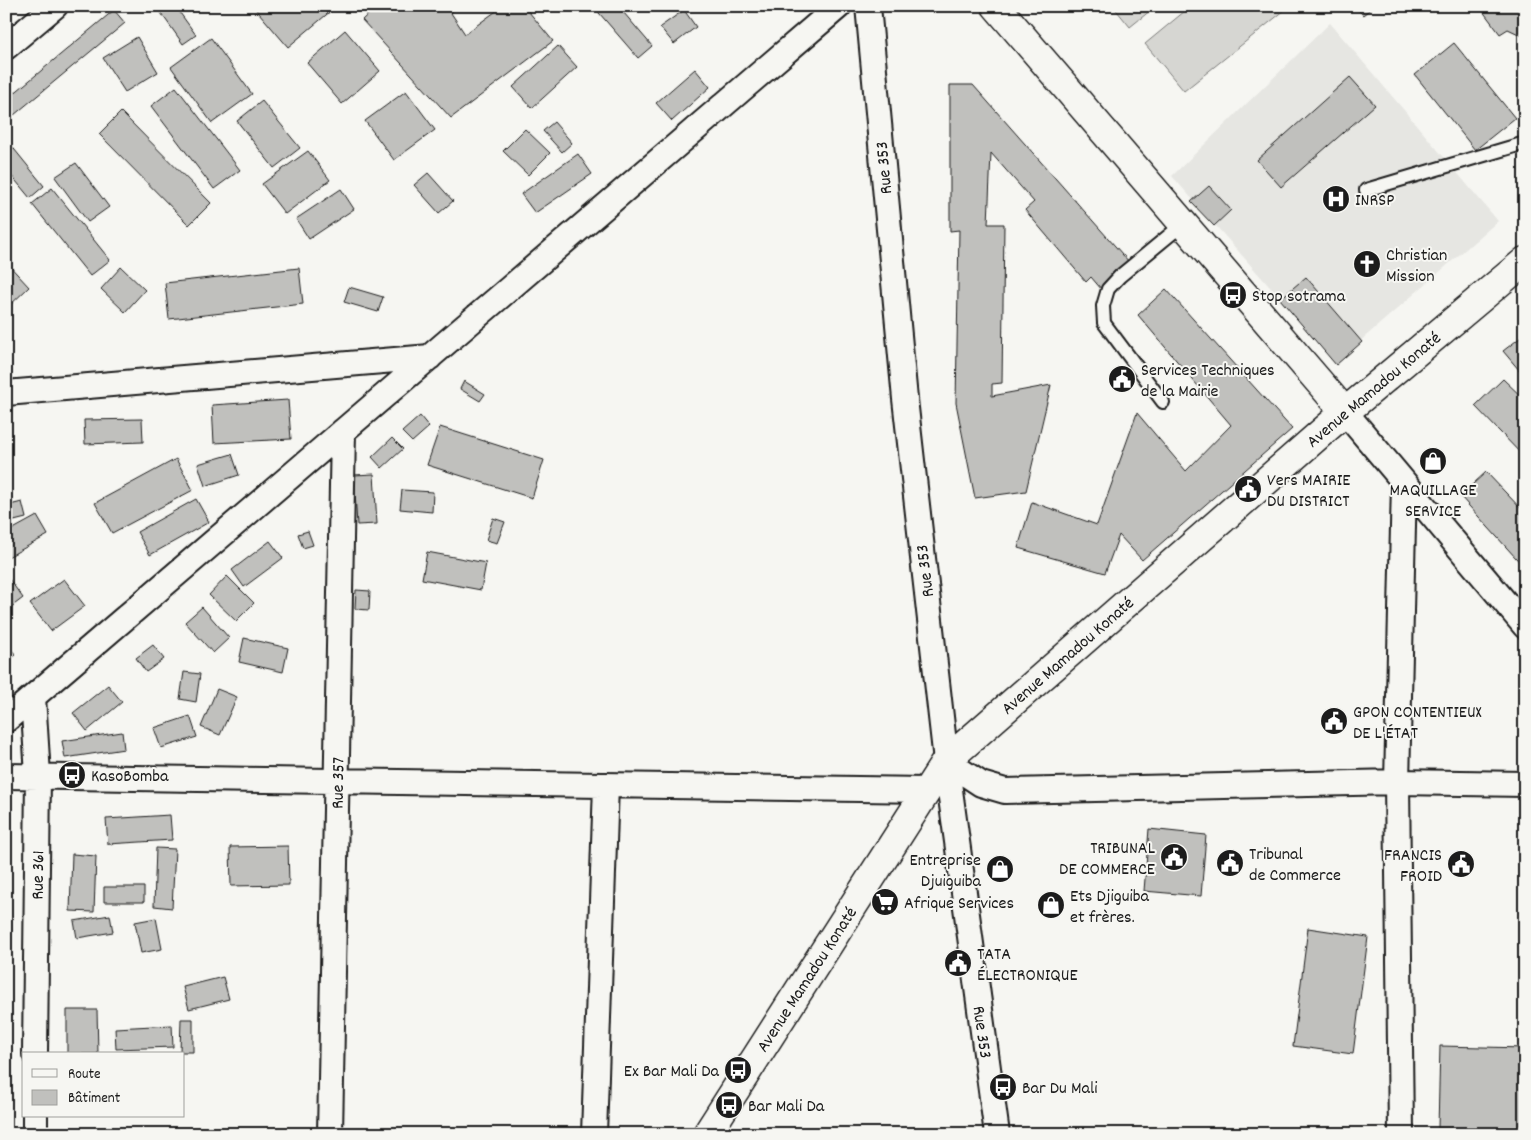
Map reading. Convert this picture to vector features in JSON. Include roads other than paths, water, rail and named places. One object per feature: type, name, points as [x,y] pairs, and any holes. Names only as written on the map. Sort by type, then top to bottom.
[{"type":"main road","points":[[996,6],[1345,412]]},
{"type":"main road","name":"Avenue Mamadou Konaté","points":[[707,1134],[946,761],[1345,412],[1525,261]]},
{"type":"street","points":[[6,720],[839,6]]},
{"type":"street","name":"Rue 353","points":[[868,6],[905,399],[946,761],[997,1134]]},
{"type":"street","points":[[6,47],[53,7]]},
{"type":"street","points":[[6,393],[430,357]]},
{"type":"street","points":[[1345,412],[1525,626]]},
{"type":"street","name":"Rue 357","points":[[330,1134],[343,431]]},
{"type":"street","points":[[1401,1134],[1396,782],[1404,483]]},
{"type":"street","name":"Rue 361","points":[[33,697],[38,775],[36,1052]]},
{"type":"street","points":[[946,761],[981,784],[1005,791],[1396,782],[1525,784]]},
{"type":"street","points":[[6,776],[927,790]]},
{"type":"street","points":[[594,1134],[606,786]]},
{"type":"street","points":[[35,1118],[35,1134]]},
{"type":"lane","points":[[1366,190],[1525,143]]},
{"type":"lane","points":[[1163,402],[1104,322],[1103,306],[1108,289],[1120,276],[1183,224]]},
{"type":"place","name":"INRSP","points":[[1336,199]]},
{"type":"place","name":"Christian Mission","points":[[1367,264]]},
{"type":"place","name":"Stop sotrama","points":[[1233,295]]},
{"type":"place","name":"Services Techniques de la Mairie","points":[[1122,379]]},
{"type":"place","name":"MAQUILLAGE SERVICE","points":[[1433,461]]},
{"type":"place","name":"Vers MAIRIE DU DISTRICT","points":[[1248,489]]},
{"type":"place","name":"GPON CONTENTIEUX DE L'ÉTAT","points":[[1334,721]]},
{"type":"place","name":"KasoBomba","points":[[72,775]]},
{"type":"place","name":"TRIBUNAL DE COMMERCE","points":[[1174,857]]},
{"type":"place","name":"Tribunal de Commerce","points":[[1230,863]]},
{"type":"place","name":"FRANCIS FROID","points":[[1461,864]]},
{"type":"place","name":"Entreprise Djuiguiba","points":[[1000,869]]},
{"type":"place","name":"Afrique Services","points":[[885,902]]},
{"type":"place","name":"Ets Djiguiba et frères.","points":[[1051,905]]},
{"type":"place","name":"TATA ÉLECTRONIQUE","points":[[958,963]]},
{"type":"place","name":"Ex Bar Mali Da","points":[[738,1070]]},
{"type":"place","name":"Bar Du Mali","points":[[1003,1087]]},
{"type":"place","name":"Bar Mali Da","points":[[729,1105]]}]
